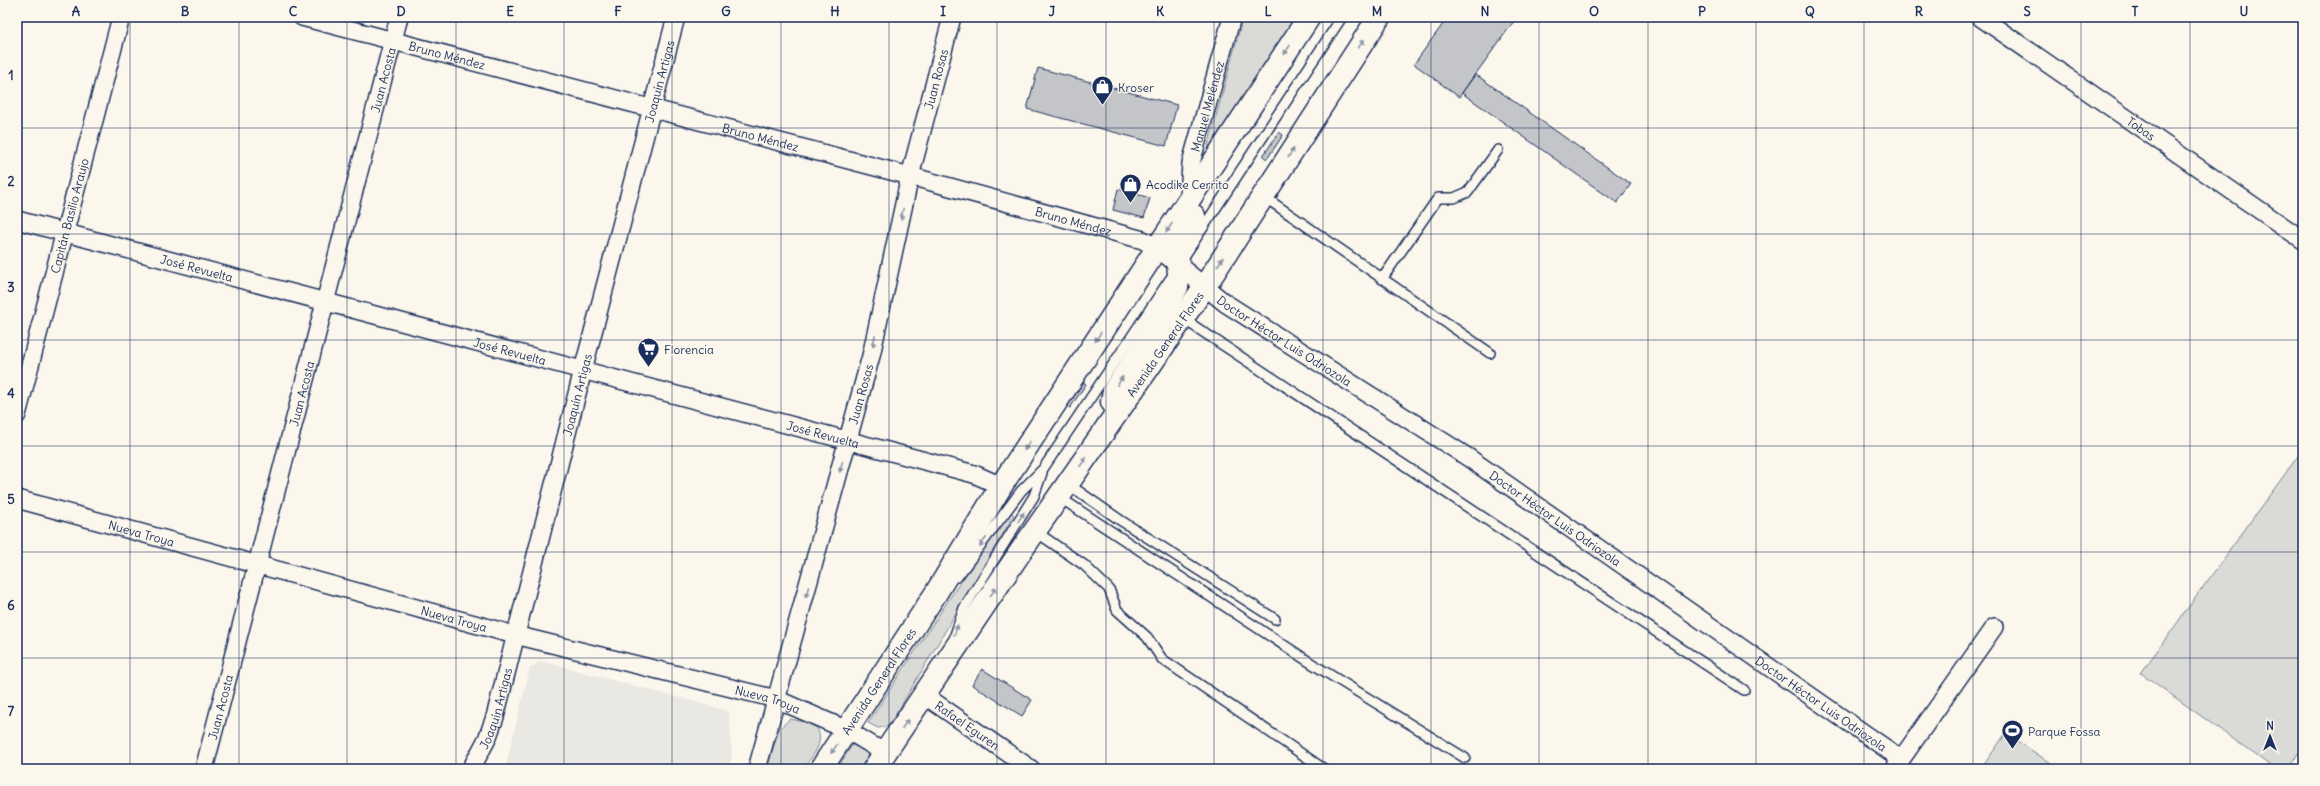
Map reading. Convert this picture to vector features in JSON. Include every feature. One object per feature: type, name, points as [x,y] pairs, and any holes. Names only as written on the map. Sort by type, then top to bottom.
[{"type":"main road","name":"Avenida General Flores","points":[[821,769],[936,592],[1001,486],[1309,17]]},
{"type":"main road","name":"Avenida General Flores","points":[[880,761],[1104,430],[1205,286],[1380,17]]},
{"type":"main road","points":[[1104,430],[1110,413],[1114,391],[1177,287],[1177,247],[1182,235],[1215,182],[1220,152]]},
{"type":"street","name":"Capitán Basilio Araujo","points":[[17,415],[121,17]]},
{"type":"street","name":"Bruno Méndez","points":[[302,17],[651,110],[910,176],[1143,240],[1157,248],[1178,267],[1205,286]]},
{"type":"street","name":"Juan Acosta","points":[[204,769],[399,17]]},
{"type":"street","name":"Joaquín Artigas","points":[[471,769],[487,739],[676,17]]},
{"type":"street","name":"Juan Rosas","points":[[757,769],[871,356],[910,176],[952,17]]},
{"type":"street","name":"Manuel Meléndez","points":[[1189,198],[1191,163],[1232,17]]},
{"type":"street","name":"Tobas","points":[[1980,17],[2303,240]]},
{"type":"street","name":"José Revuelta","points":[[17,220],[66,232],[324,303],[974,474],[1001,486]]},
{"type":"street","name":"Doctor Héctor Luis Odriozola","points":[[1205,286],[1225,304],[1469,458],[1898,764],[1994,627]]},
{"type":"street","name":"Nueva Troya","points":[[17,499],[257,566],[515,635],[776,699],[847,730],[880,761]]},
{"type":"street","name":"Rafael Eguren","points":[[924,695],[1030,769]]},
{"type":"lane","name":"Avenida General Flores","points":[[936,592],[949,588],[1022,491],[1043,469],[1342,17]]},
{"type":"lane","points":[[1382,280],[1438,198],[1454,198],[1468,192],[1498,150]]},
{"type":"lane","points":[[1263,196],[1382,280],[1490,353]]},
{"type":"lane","points":[[1182,318],[1744,690]]},
{"type":"lane","name":"Avenida General Flores","points":[[943,666],[964,608],[1034,496],[1043,469]]},
{"type":"lane","points":[[1064,491],[1120,520],[1275,619]]},
{"type":"lane","points":[[1064,491],[1311,663],[1465,758]]},
{"type":"lane","points":[[1035,531],[1084,565],[1109,589],[1118,610],[1147,637],[1162,659],[1324,769]]},
{"type":"shaded area","points":[[1243,17],[1295,17],[1295,20],[1210,148],[1208,146]]},
{"type":"shaded area","points":[[2303,449],[2303,748],[2288,769],[2275,769],[2141,673]]},
{"type":"shaded area","points":[[1011,512],[1014,515],[889,726],[878,728],[868,723],[955,590]]},
{"type":"shaded area","points":[[541,661],[729,711],[732,755],[729,769],[505,769],[530,668]]},
{"type":"shaded area","points":[[790,719],[805,722],[817,728],[819,739],[816,750],[803,769],[767,769],[779,729]]},
{"type":"shaded area","name":"Parque Fossa","points":[[2006,733],[2059,769],[1981,769]]},
{"type":"shaded area","points":[[852,745],[872,752],[860,769],[837,769]]},
{"type":"building","points":[[1448,17],[1517,17],[1459,97],[1414,64]]},
{"type":"building","name":"Kroser","points":[[1038,68],[1177,105],[1166,146],[1027,109]]},
{"type":"building","points":[[1475,74],[1631,184],[1617,203],[1462,93]]},
{"type":"building","points":[[1279,132],[1283,135],[1267,159],[1263,156]]},
{"type":"building","name":"Acodike Cerrito","points":[[1118,189],[1150,198],[1144,218],[1113,210]]},
{"type":"building","points":[[1081,381],[1086,384],[1070,408],[1066,405]]},
{"type":"building","points":[[982,669],[1032,700],[1022,716],[972,685]]},
{"type":"place","name":"Kroser","points":[[1102,106]]},
{"type":"place","name":"Acodike Cerrito","points":[[1131,204]]},
{"type":"place","name":"Florencia","points":[[648,368]]},
{"type":"place","name":"Parque Fossa","points":[[2013,750]]}]
